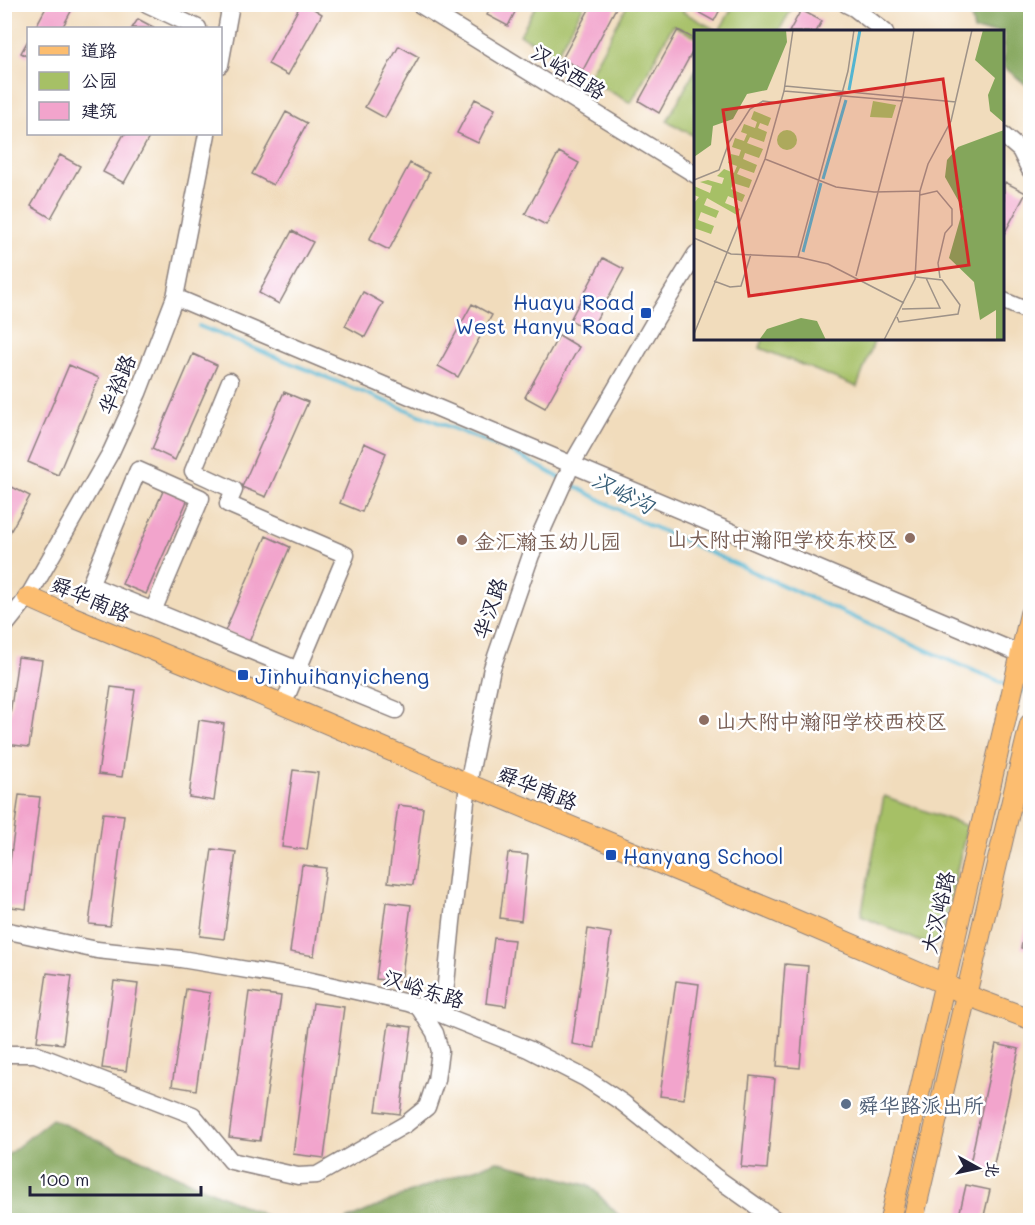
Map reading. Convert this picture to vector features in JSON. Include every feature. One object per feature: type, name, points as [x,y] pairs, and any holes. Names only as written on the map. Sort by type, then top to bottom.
[{"type":"main road","name":"舜华南路","points":[[28,597],[468,784],[777,912],[966,995],[1030,1019]]},
{"type":"main road","name":"大汉峪路","points":[[890,1221],[1013,687],[1026,656],[1030,614]]},
{"type":"main road","points":[[913,1221],[1030,724]]},
{"type":"street","points":[[147,4],[196,27]]},
{"type":"street","points":[[223,41],[231,4]]},
{"type":"street","name":"汉峪西路","points":[[419,4],[694,174]]},
{"type":"street","points":[[846,4],[882,30]]},
{"type":"street","name":"华裕路","points":[[4,627],[28,597],[111,452],[138,393],[175,297],[207,135]]},
{"type":"street","points":[[1005,137],[1020,150],[1030,170]]},
{"type":"street","name":"华汉路","points":[[443,1015],[468,784],[492,668],[531,555],[567,475],[694,257]]},
{"type":"street","points":[[175,297],[567,475],[1026,656]]},
{"type":"street","points":[[1005,301],[1030,310]]},
{"type":"street","points":[[230,381],[193,471],[234,490],[228,504],[346,555],[283,705]]},
{"type":"street","points":[[153,611],[201,498],[138,470],[90,585],[153,611],[396,710]]},
{"type":"street","name":"汉峪东路","points":[[4,930],[97,950],[182,959],[307,980],[408,1003],[443,1015],[528,1049],[585,1078],[623,1103],[714,1176],[776,1221]]},
{"type":"street","points":[[4,1053],[35,1054],[193,1115],[231,1161],[298,1176],[317,1175],[406,1124],[427,1107],[436,1080],[440,1051],[435,1033],[418,1006]]},
{"type":"green space","points":[[537,4],[584,5],[556,55],[520,35]]},
{"type":"green space","points":[[628,4],[686,5],[683,12],[716,30],[694,30],[694,36],[673,25],[631,103],[587,79]]},
{"type":"green space","points":[[734,5],[781,5],[791,10],[780,30],[720,30]]},
{"type":"green space","points":[[969,5],[1030,5],[1030,88],[1005,68],[1005,30],[974,30]]},
{"type":"green space","points":[[694,73],[694,136],[667,121]]},
{"type":"green space","points":[[763,340],[875,340],[857,387],[760,348]]},
{"type":"green space","points":[[884,796],[967,826],[942,937],[933,947],[861,916]]},
{"type":"green space","points":[[52,1119],[275,1220],[5,1220],[5,1157]]},
{"type":"green space","points":[[497,1161],[590,1186],[623,1220],[346,1220],[413,1191]]},
{"type":"building","points":[[48,4],[75,4],[63,27],[36,27]]},
{"type":"building","points":[[301,4],[306,4],[322,14],[288,75],[268,64]]},
{"type":"building","points":[[492,4],[519,4],[508,26],[487,15]]},
{"type":"building","points":[[592,4],[618,4],[583,70],[562,59]]},
{"type":"building","points":[[697,4],[723,4],[714,21],[694,10]]},
{"type":"building","points":[[801,10],[822,21],[817,30],[790,30]]},
{"type":"building","points":[[138,19],[153,27],[133,27]]},
{"type":"building","points":[[678,30],[694,39],[694,49],[659,113],[639,101]]},
{"type":"building","points":[[27,42],[27,56],[21,53]]},
{"type":"building","points":[[399,46],[419,57],[385,118],[365,107]]},
{"type":"building","points":[[475,99],[495,109],[478,143],[457,133]]},
{"type":"building","points":[[286,112],[307,123],[273,185],[252,174]]},
{"type":"building","points":[[123,135],[150,135],[124,183],[103,172]]},
{"type":"building","points":[[559,152],[579,163],[546,225],[525,214]]},
{"type":"building","points":[[60,155],[80,166],[51,218],[31,206]]},
{"type":"building","points":[[410,163],[429,173],[389,250],[369,240]]},
{"type":"building","points":[[1005,182],[1026,193],[1005,232]]},
{"type":"building","points":[[292,231],[313,242],[279,304],[259,293]]},
{"type":"building","points":[[603,258],[624,269],[590,331],[570,320]]},
{"type":"building","points":[[363,292],[383,303],[365,337],[345,326]]},
{"type":"building","points":[[472,304],[492,315],[458,377],[438,366]]},
{"type":"building","points":[[559,335],[579,347],[545,408],[525,397]]},
{"type":"building","points":[[193,354],[217,365],[175,460],[152,449]]},
{"type":"building","points":[[69,365],[99,378],[58,475],[28,462]]},
{"type":"building","points":[[284,392],[308,402],[266,497],[242,487]]},
{"type":"building","points":[[364,443],[386,453],[362,512],[340,503]]},
{"type":"building","points":[[4,483],[30,496],[4,543]]},
{"type":"building","points":[[164,489],[188,499],[146,594],[122,584]]},
{"type":"building","points":[[266,536],[290,547],[249,642],[225,631]]},
{"type":"building","points":[[18,657],[42,660],[29,747],[6,744]]},
{"type":"building","points":[[111,687],[135,690],[122,777],[98,774]]},
{"type":"building","points":[[199,720],[224,724],[214,801],[189,797]]},
{"type":"building","points":[[293,770],[318,773],[307,850],[282,847]]},
{"type":"building","points":[[19,795],[40,797],[26,909],[4,906]]},
{"type":"building","points":[[398,805],[423,808],[413,885],[388,882]]},
{"type":"building","points":[[103,813],[124,815],[110,926],[89,924]]},
{"type":"building","points":[[212,849],[236,852],[224,939],[200,936]]},
{"type":"building","points":[[508,853],[528,855],[521,921],[500,918]]},
{"type":"building","points":[[302,865],[326,868],[314,956],[290,952]]},
{"type":"building","points":[[386,902],[411,905],[401,982],[376,979]]},
{"type":"building","points":[[1030,911],[1030,950],[1021,948]]},
{"type":"building","points":[[588,929],[611,933],[595,1048],[572,1044]]},
{"type":"building","points":[[494,938],[514,940],[506,1006],[486,1003]]},
{"type":"building","points":[[4,961],[11,962],[6,994],[4,994]]},
{"type":"building","points":[[785,964],[808,966],[800,1068],[777,1066]]},
{"type":"building","points":[[47,973],[72,976],[63,1044],[37,1041]]},
{"type":"building","points":[[114,981],[138,984],[126,1071],[102,1068]]},
{"type":"building","points":[[676,981],[699,984],[684,1099],[660,1096]]},
{"type":"building","points":[[186,989],[210,993],[196,1090],[172,1086]]},
{"type":"building","points":[[249,992],[281,996],[260,1141],[229,1137]]},
{"type":"building","points":[[313,1003],[344,1007],[324,1158],[293,1154]]},
{"type":"building","points":[[389,1024],[412,1027],[400,1114],[376,1111]]},
{"type":"building","points":[[996,1044],[1019,1049],[992,1173],[969,1168]]},
{"type":"building","points":[[750,1076],[775,1079],[767,1169],[741,1167]]},
{"type":"building","points":[[966,1185],[990,1190],[983,1220],[958,1220]]},
{"type":"waterway","name":"汉峪沟","points":[[199,326],[514,453],[560,478]]},
{"type":"waterway","name":"汉峪沟","points":[[569,483],[638,520],[1006,684]]},
{"type":"waterway","name":"汉峪沟","points":[[1019,689],[1030,694]]},
{"type":"place","name":"Huayu Road West Hanyu Road","points":[[646,313]]},
{"type":"place","name":"山大附中瀚阳学校东校区","points":[[910,538]]},
{"type":"place","name":"金汇瀚玉幼儿园","points":[[462,540]]},
{"type":"place","name":"Jinhuihanyicheng","points":[[243,675]]},
{"type":"place","name":"山大附中瀚阳学校西校区","points":[[704,720]]},
{"type":"place","name":"Hanyang School","points":[[611,855]]},
{"type":"place","name":"舜华路派出所","points":[[846,1104]]}]
